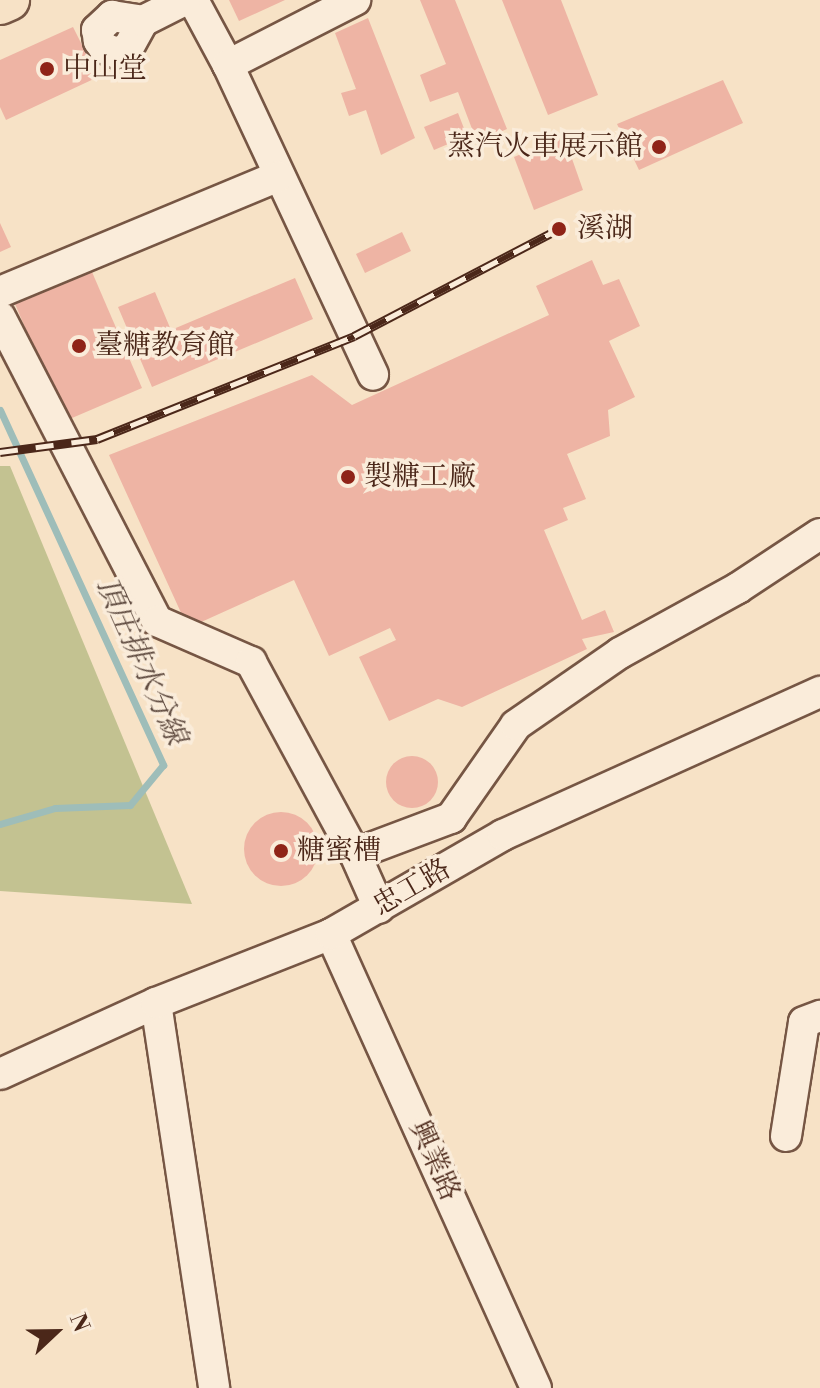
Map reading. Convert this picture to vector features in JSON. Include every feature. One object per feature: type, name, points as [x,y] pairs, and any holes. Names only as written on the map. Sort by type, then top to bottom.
[{"type":"main road","points":[[0,4],[9,0]]},
{"type":"street","points":[[143,21],[185,0]]},
{"type":"street","points":[[193,0],[228,65],[373,375]]},
{"type":"street","points":[[228,65],[355,0]]},
{"type":"street","points":[[0,292],[278,176]]},
{"type":"street","points":[[0,317],[157,621],[251,662],[355,854],[379,908]]},
{"type":"street","points":[[355,854],[451,818],[516,725],[620,653],[738,588],[820,534]]},
{"type":"street","name":"忠工路","points":[[0,1074],[156,1003],[331,934],[503,835],[820,692]]},
{"type":"street","name":"興業路","points":[[331,934],[536,1388]]},
{"type":"street","points":[[156,1003],[214,1388]]},
{"type":"street","points":[[786,1136],[804,1022],[820,1016]]},
{"type":"shaded area","points":[[0,466],[10,466],[192,904],[0,891]]},
{"type":"building","points":[[229,0],[285,0],[239,21]]},
{"type":"building","points":[[420,0],[455,0],[507,129],[477,142],[458,92],[430,102],[420,75],[446,64]]},
{"type":"building","points":[[502,0],[561,0],[598,95],[548,115]]},
{"type":"building","points":[[368,18],[415,138],[381,155],[366,110],[349,116],[341,93],[356,89],[335,33]]},
{"type":"building","name":"中山堂","points":[[73,27],[98,77],[6,120],[0,107],[0,60]]},
{"type":"building","name":"蒸汽火車展示館","points":[[723,80],[743,123],[639,170],[617,124]]},
{"type":"building","points":[[458,113],[467,136],[434,150],[424,127]]},
{"type":"building","points":[[564,136],[583,190],[534,210],[514,157]]},
{"type":"building","points":[[0,223],[11,247],[0,252]]},
{"type":"building","points":[[402,232],[411,251],[365,273],[356,254]]},
{"type":"building","name":"製糖工廠","points":[[592,260],[603,285],[619,279],[640,326],[609,341],[635,397],[608,410],[610,436],[567,454],[586,499],[563,508],[568,520],[544,530],[582,620],[605,610],[614,632],[582,639],[587,649],[462,707],[438,699],[389,721],[359,657],[396,640],[390,628],[329,656],[294,580],[188,628],[109,455],[312,375],[352,405],[549,315],[536,286]]},
{"type":"building","name":"臺糖教育館","points":[[92,272],[142,388],[65,421],[15,304]]},
{"type":"building","points":[[295,278],[313,319],[152,387],[118,307],[155,292],[171,330]]},
{"type":"building","name":"糖蜜槽","points":[[412,756],[431,763],[438,782],[431,801],[412,808],[393,801],[386,782],[393,763]]},
{"type":"building","name":"糖蜜槽","points":[[274,812],[288,812],[302,818],[312,828],[318,849],[312,870],[302,880],[288,886],[274,886],[260,880],[250,870],[244,856],[244,842],[250,828],[260,818]]},
{"type":"waterway","name":"頂庄排水分線","points":[[0,410],[163,765],[130,805],[55,808],[0,824]]},
{"type":"railway","points":[[0,452],[97,439],[354,336],[559,229]]},
{"type":"place","name":"中山堂","points":[[47,69]]},
{"type":"place","name":"蒸汽火車展示館","points":[[659,147]]},
{"type":"place","name":"溪湖","points":[[559,229]]},
{"type":"place","name":"臺糖教育館","points":[[79,346]]},
{"type":"place","name":"製糖工廠","points":[[348,477]]},
{"type":"place","name":"糖蜜槽","points":[[281,851]]}]
